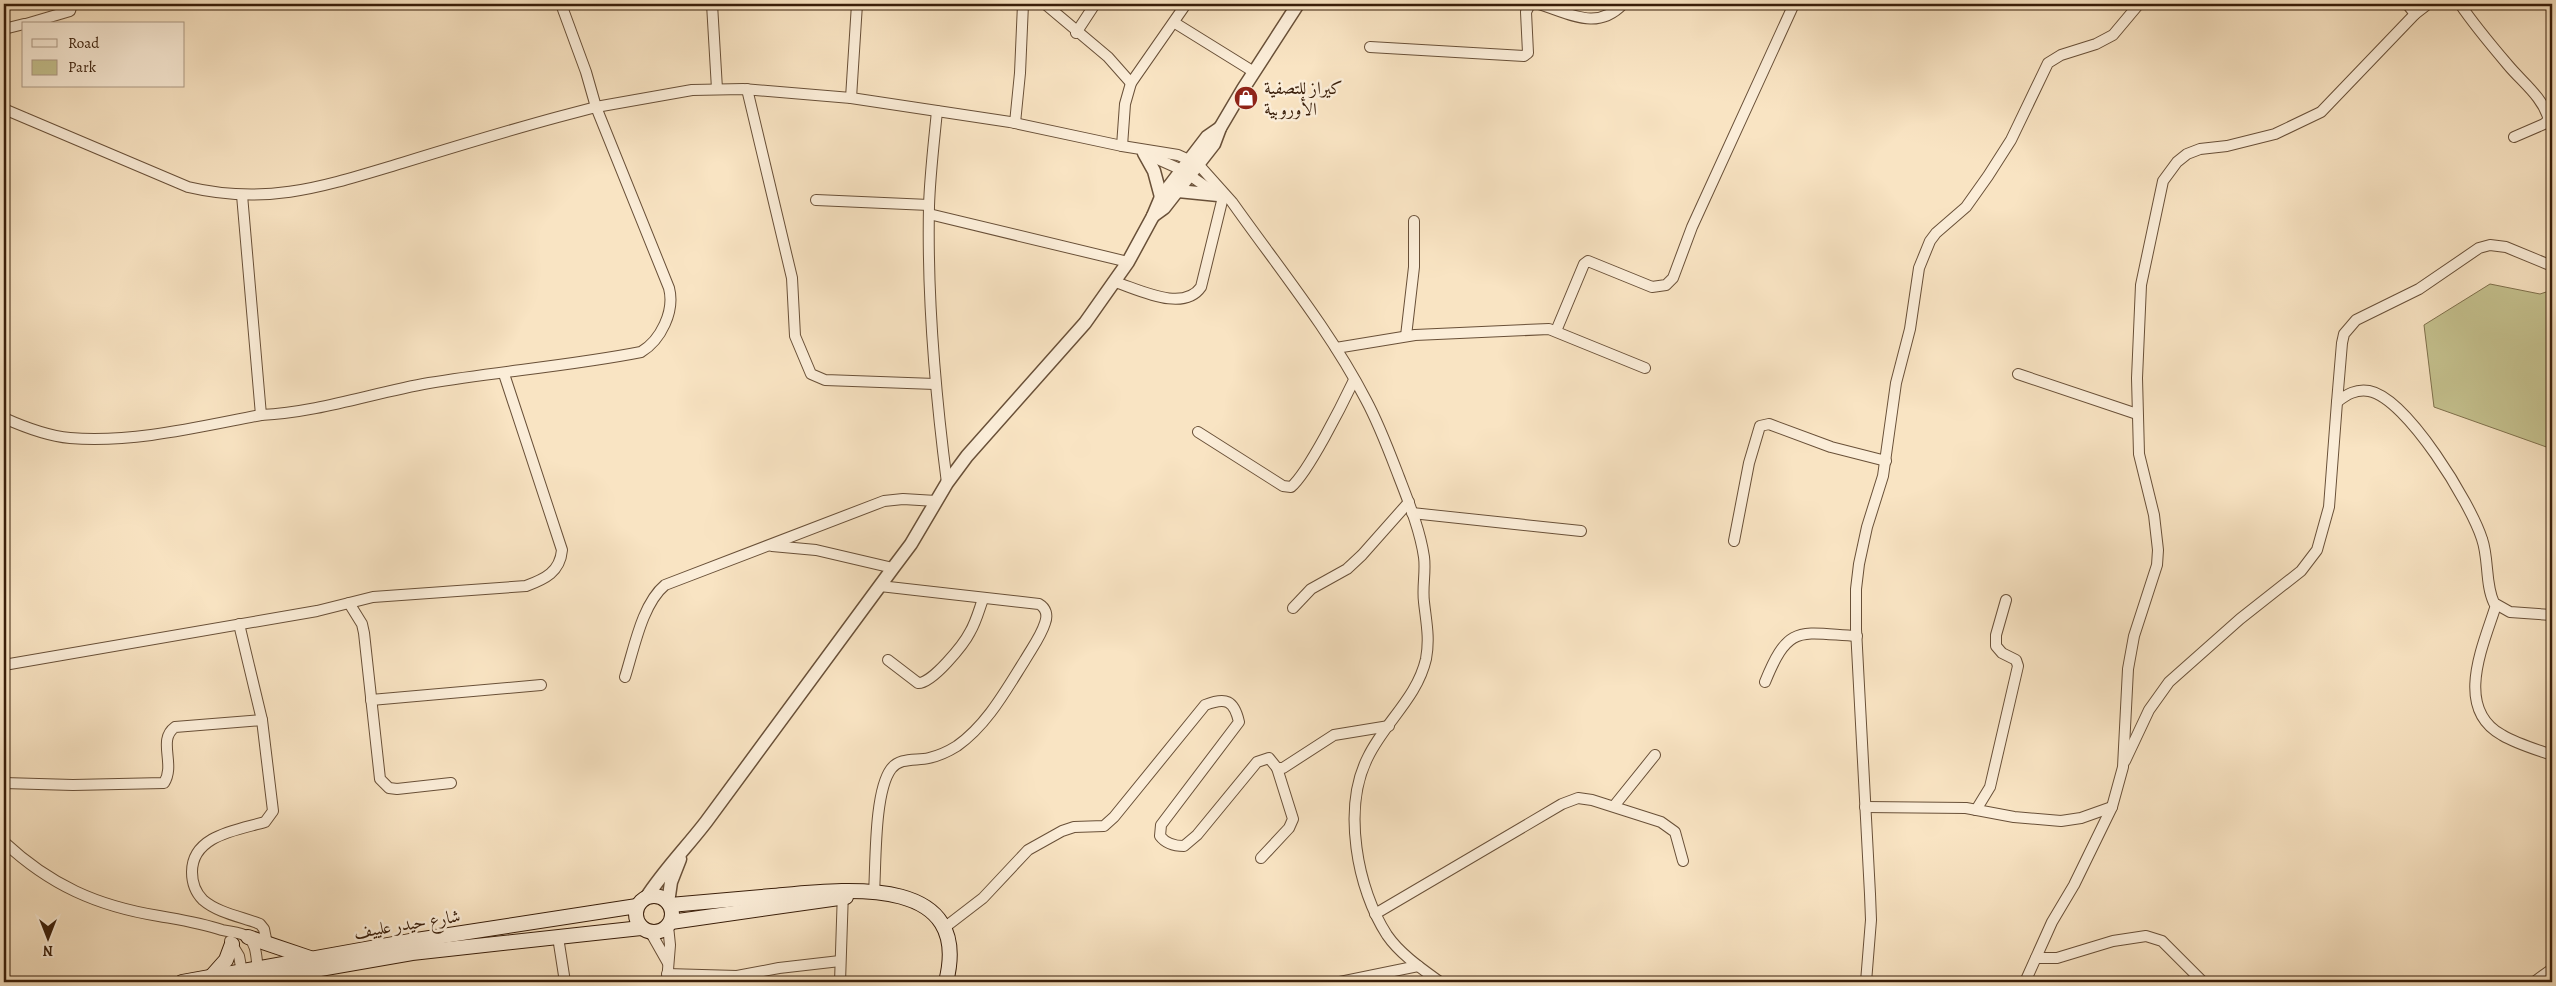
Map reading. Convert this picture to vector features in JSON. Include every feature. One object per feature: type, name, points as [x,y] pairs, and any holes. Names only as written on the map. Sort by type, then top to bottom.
[{"type":"main road","points":[[669,924],[847,893]]},
{"type":"main road","points":[[669,904],[847,893],[892,894],[920,903],[936,916],[944,928],[950,956],[946,982]]},
{"type":"main road","points":[[658,896],[669,904],[672,914],[669,924],[662,931],[646,930],[635,915],[642,902],[658,896]]},
{"type":"main road","name":"شارع حيدر علييف","points":[[244,977],[258,969],[313,958],[642,902]]},
{"type":"main road","name":"شارع حيدر علييف","points":[[182,982],[210,978],[244,977],[412,953],[558,937],[646,930]]},
{"type":"main road","points":[[248,937],[313,958]]},
{"type":"main road","points":[[210,978],[226,960],[232,944]]},
{"type":"street","points":[[31,22],[70,10],[72,4]]},
{"type":"street","points":[[4,418],[48,434],[69,438],[179,432],[261,415],[306,412],[427,383],[568,366],[641,352],[649,347],[658,336],[670,309],[672,298],[659,259],[596,107],[586,72],[561,4]]},
{"type":"street","points":[[712,4],[717,89]]},
{"type":"street","points":[[851,98],[857,4]]},
{"type":"street","points":[[1015,123],[1020,73],[1023,4]]},
{"type":"street","points":[[1045,4],[1076,33],[1108,57],[1131,83]]},
{"type":"street","points":[[1076,33],[1095,4]]},
{"type":"street","points":[[1122,146],[1125,104],[1131,83],[1175,23],[1186,4]]},
{"type":"street","points":[[642,902],[672,862],[682,854],[911,544],[947,483],[987,431],[1085,322],[1128,262],[1154,216],[1161,196],[1186,173],[1211,133],[1220,128],[1298,4]]},
{"type":"street","points":[[1370,47],[1524,56],[1528,53],[1526,12],[1530,4]]},
{"type":"street","points":[[1539,4],[1590,19],[1601,19],[1614,14],[1623,4]]},
{"type":"street","points":[[1556,331],[1584,264],[1588,261],[1652,287],[1666,285],[1673,278],[1692,227],[1794,4]]},
{"type":"street","points":[[1866,982],[1871,920],[1856,590],[1859,564],[1886,461],[1896,383],[1910,329],[1919,268],[1930,241],[1936,233],[1966,207],[2011,140],[2048,64],[2061,55],[2096,44],[2113,35],[2139,4]]},
{"type":"street","points":[[2407,4],[2415,14]]},
{"type":"street","points":[[2123,767],[2128,669],[2134,636],[2157,565],[2158,550],[2154,515],[2139,454],[2137,414],[2141,285],[2163,181],[2177,162],[2194,152],[2275,134],[2321,112],[2415,14],[2428,4]]},
{"type":"street","points":[[2460,4],[2496,51],[2542,102],[2547,112],[2549,120],[2544,124],[2514,137]]},
{"type":"street","points":[[1175,23],[1254,72]]},
{"type":"street","points":[[4,28],[22,25]]},
{"type":"street","points":[[4,109],[53,128],[159,176],[214,193],[242,195],[276,195],[320,187],[513,129],[596,107],[692,90],[717,89],[747,89],[851,98],[1015,123],[1195,161],[1225,198],[1336,348],[1370,408],[1412,513],[1424,560],[1424,602],[1428,642],[1419,681],[1367,758],[1355,813],[1356,852],[1360,873],[1376,914],[1388,937],[1418,966],[1440,982]]},
{"type":"street","points":[[747,89],[792,278],[795,336],[811,374],[817,378],[834,381],[934,384]]},
{"type":"street","points":[[937,111],[929,209],[934,384],[947,483]]},
{"type":"street","points":[[1141,151],[1186,173],[1225,198]]},
{"type":"street","points":[[1141,151],[1154,171],[1161,196]]},
{"type":"street","points":[[1154,216],[1164,208],[1178,191],[1186,173]]},
{"type":"street","points":[[1178,191],[1225,198]]},
{"type":"street","points":[[242,195],[261,415]]},
{"type":"street","points":[[1114,282],[1173,299],[1190,296],[1197,292],[1201,287],[1225,198]]},
{"type":"street","points":[[816,200],[929,209],[1128,262]]},
{"type":"street","points":[[1406,336],[1414,267],[1414,221]]},
{"type":"street","points":[[2026,982],[2036,958],[2112,807],[2123,767],[2149,710],[2169,682],[2240,619],[2301,570],[2317,550],[2329,507],[2344,334],[2356,320],[2419,289],[2479,248],[2490,245],[2506,247],[2552,266]]},
{"type":"street","points":[[1336,348],[1406,336],[1543,329],[1556,331],[1645,368]]},
{"type":"street","points":[[4,665],[317,611],[373,597],[526,586],[542,580],[552,574],[557,566],[562,550],[504,374]]},
{"type":"street","points":[[2018,374],[2137,414]]},
{"type":"street","points":[[1198,432],[1283,486],[1291,486],[1301,475],[1338,412],[1354,380]]},
{"type":"street","points":[[2337,402],[2356,391],[2377,394],[2394,405],[2430,447],[2459,488],[2474,516],[2486,552],[2492,597],[2496,605],[2510,612],[2552,615]]},
{"type":"street","points":[[1734,541],[1749,463],[1760,426],[1763,424],[1769,424],[1831,447],[1886,461]]},
{"type":"street","points":[[625,677],[649,605],[655,593],[674,581],[884,501],[903,499],[936,501]]},
{"type":"street","points":[[1294,608],[1312,589],[1352,564],[1408,502]]},
{"type":"street","points":[[1412,513],[1581,531]]},
{"type":"street","points":[[769,546],[816,550],[893,568]]},
{"type":"street","points":[[874,893],[879,810],[890,770],[903,760],[931,758],[967,738],[997,702],[1046,623],[1044,607],[1039,604],[880,586]]},
{"type":"street","points":[[888,660],[918,683],[927,682],[962,645],[971,631],[984,599]]},
{"type":"street","points":[[1976,810],[1990,787],[2018,666],[2016,660],[2002,653],[1996,646],[1996,635],[2006,600]]},
{"type":"street","points":[[349,603],[362,624],[364,633],[380,780],[383,784],[397,789],[451,783]]},
{"type":"street","points":[[2496,605],[2474,675],[2474,692],[2481,714],[2500,735],[2552,755]]},
{"type":"street","points":[[239,624],[262,720],[273,811],[265,822],[235,829],[211,841],[198,852],[192,864],[192,878],[194,889],[204,900],[260,924],[267,944]]},
{"type":"street","points":[[1765,682],[1777,655],[1794,636],[1804,633],[1857,636]]},
{"type":"street","points":[[371,700],[540,685]]},
{"type":"street","points":[[944,928],[983,898],[1028,850],[1062,831],[1074,827],[1104,826],[1114,818],[1205,705],[1217,700],[1227,701],[1234,707],[1239,722],[1159,830],[1164,842],[1176,846],[1184,846],[1190,842],[1256,762],[1269,758],[1277,768],[1294,819],[1261,858]]},
{"type":"street","points":[[4,783],[73,785],[164,783],[170,771],[167,737],[175,727],[262,720]]},
{"type":"street","points":[[1277,768],[1289,766],[1320,742],[1334,735],[1389,726]]},
{"type":"street","points":[[1614,806],[1655,755]]},
{"type":"street","points":[[1376,914],[1570,799],[1578,798],[1614,806],[1660,822],[1672,829],[1683,861]]},
{"type":"street","points":[[1865,807],[1953,808],[2034,820],[2061,821],[2081,818],[2112,807]]},
{"type":"street","points":[[4,842],[29,866],[46,877],[87,896],[115,906],[157,916],[195,921],[248,937],[254,946],[258,969]]},
{"type":"street","points":[[669,904],[671,882],[682,854]]},
{"type":"street","points":[[840,982],[840,961],[847,893]]},
{"type":"street","points":[[669,924],[670,945],[667,978],[737,976],[779,968],[840,961]]},
{"type":"street","points":[[223,930],[238,956],[244,977]]},
{"type":"street","points":[[646,930],[668,962]]},
{"type":"street","points":[[2036,958],[2057,958],[2113,941],[2146,936],[2162,941],[2203,982]]},
{"type":"street","points":[[558,937],[565,982]]},
{"type":"street","points":[[1340,982],[1418,966]]},
{"type":"street","points":[[2534,982],[2552,969]]},
{"type":"green space","points":[[2490,284],[2540,294],[2552,290],[2552,449],[2434,407],[2424,325]]},
{"type":"place","name":"كيراز للتصفية الأوروبية","points":[[1246,98]]}]
